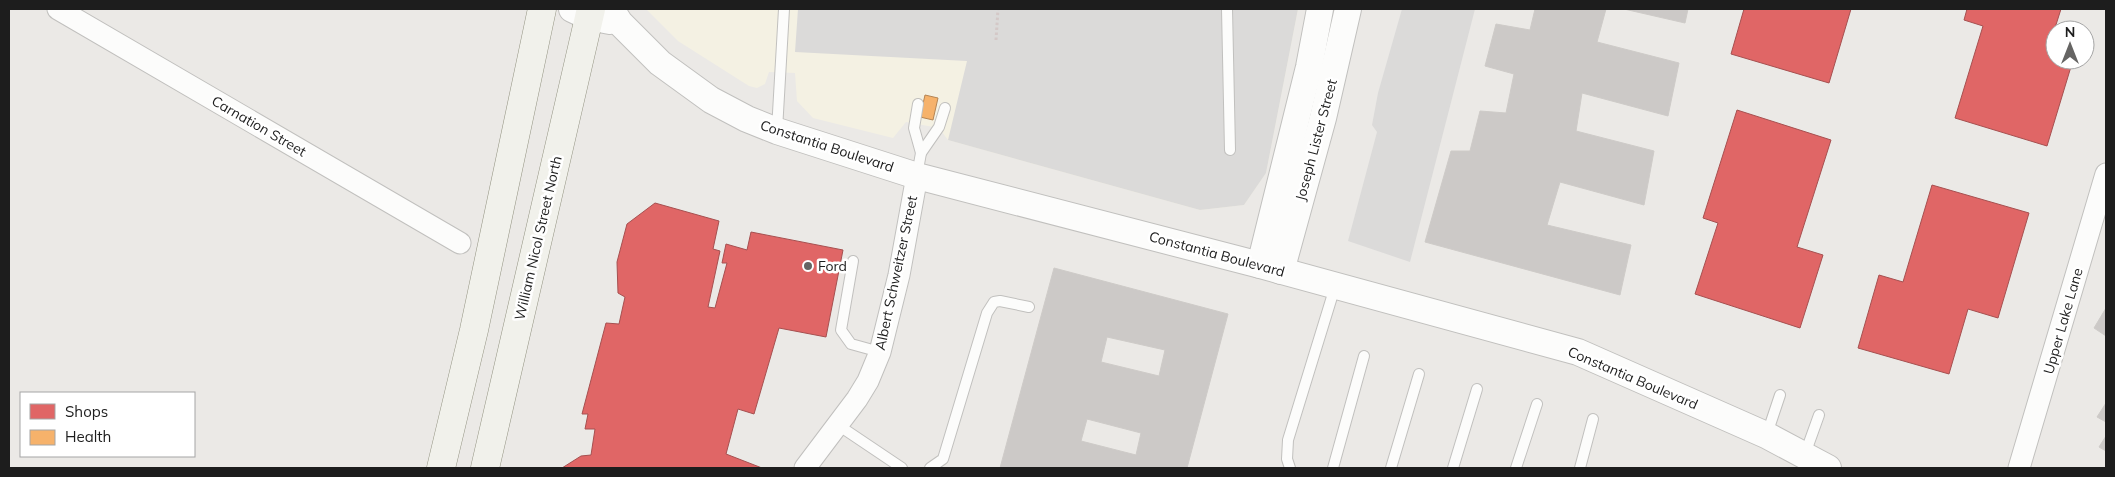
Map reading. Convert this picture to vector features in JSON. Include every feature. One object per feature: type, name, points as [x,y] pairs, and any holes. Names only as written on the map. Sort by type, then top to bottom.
[{"type":"main road","points":[[441,468],[474,330],[542,9]]},
{"type":"main road","name":"William Nicol Street North","points":[[485,468],[597,13]]},
{"type":"street","name":"Carnation Street","points":[[58,9],[460,243]]},
{"type":"street","name":"Joseph Lister Street","points":[[1271,268],[1320,9]]},
{"type":"street","name":"Joseph Lister Street","points":[[1271,268],[1323,118],[1348,9]]},
{"type":"street","name":"Constantia Boulevard","points":[[597,13],[660,63],[711,100],[747,119],[777,131],[919,164],[1271,268],[1578,352],[1766,435],[1828,468]]},
{"type":"street","name":"Albert Schweitzer Street","points":[[805,468],[838,425],[868,381],[880,352],[899,275],[919,164]]},
{"type":"street","name":"Upper Lake Lane","points":[[2019,468],[2106,174]]},
{"type":"lane","points":[[777,131],[784,9]]},
{"type":"lane","points":[[1227,9],[1230,150]]},
{"type":"lane","points":[[918,104],[914,128],[919,164]]},
{"type":"lane","points":[[919,164],[939,127],[945,108]]},
{"type":"lane","points":[[853,261],[841,330],[851,344],[880,352]]},
{"type":"lane","points":[[1290,468],[1287,459],[1288,440],[1335,286]]},
{"type":"lane","points":[[930,468],[944,459],[987,313],[994,302],[1000,301],[1029,307]]},
{"type":"lane","points":[[1333,468],[1364,356]]},
{"type":"lane","points":[[1392,468],[1419,374]]},
{"type":"lane","points":[[1453,468],[1477,389]]},
{"type":"lane","points":[[1766,435],[1780,395]]},
{"type":"lane","points":[[1516,468],[1537,404]]},
{"type":"lane","points":[[1805,455],[1820,415]]},
{"type":"lane","points":[[1580,468],[1593,420]]},
{"type":"lane","points":[[838,425],[902,468]]},
{"type":"path","points":[[996,40],[998,9]]},
{"type":"shaded area","points":[[646,9],[1298,9],[1266,173],[1244,205],[1200,210],[948,140],[939,128],[906,122],[893,138],[813,118],[797,101],[795,73],[769,72],[765,84],[757,88],[749,86],[678,41]]},
{"type":"shaded area","points":[[798,9],[1298,9],[1266,173],[1244,205],[1200,210],[948,140],[967,61],[795,52]]},
{"type":"shaded area","points":[[1402,9],[1475,9],[1410,262],[1348,241],[1377,132],[1372,125],[1378,93]]},
{"type":"building: Shops","points":[[1744,9],[1851,9],[1829,83],[1731,54]]},
{"type":"building: Shops","points":[[1967,9],[2061,9],[2058,20],[2045,20],[2045,70],[2070,70],[2047,146],[1955,118],[1983,26],[1964,20]]},
{"type":"building: Shops","points":[[1737,110],[1831,140],[1797,247],[1823,255],[1800,328],[1695,294],[1718,223],[1703,218]]},
{"type":"building: Shops","points":[[1932,185],[2029,213],[1998,318],[1968,309],[1949,374],[1858,348],[1879,275],[1903,282]]},
{"type":"building: Shops","points":[[655,203],[719,221],[713,249],[720,251],[708,307],[715,308],[727,263],[722,263],[726,244],[747,250],[751,232],[843,250],[826,337],[779,328],[754,414],[738,409],[726,454],[762,468],[562,468],[581,456],[591,455],[595,429],[585,429],[588,414],[582,414],[606,323],[619,324],[625,297],[618,293],[617,262],[627,224]]},
{"type":"building: Health","points":[[925,95],[938,98],[933,120],[920,117]]},
{"type":"building: Other","points":[[1535,9],[1606,9],[1597,42],[1679,63],[1668,116],[1582,93],[1576,131],[1654,151],[1644,205],[1560,182],[1547,225],[1631,245],[1620,295],[1425,242],[1451,151],[1470,151],[1480,111],[1506,113],[1514,74],[1485,66],[1496,24],[1530,30]]},
{"type":"building: Other","points":[[1624,9],[1688,9],[1685,23]]},
{"type":"building: Other","points":[[1054,268],[1228,314],[1187,468],[1000,468]],"holes":[[[1107,337],[1165,350],[1159,376],[1101,362]],[[1087,419],[1141,433],[1136,455],[1081,441]]]},
{"type":"building: Other","points":[[2106,308],[2106,336],[2094,328]]},
{"type":"building: Other","points":[[2106,403],[2106,422],[2097,417]]},
{"type":"building: Other","points":[[2106,436],[2106,451],[2099,447]]},
{"type":"place","name":"Ford","points":[[808,266]]}]
